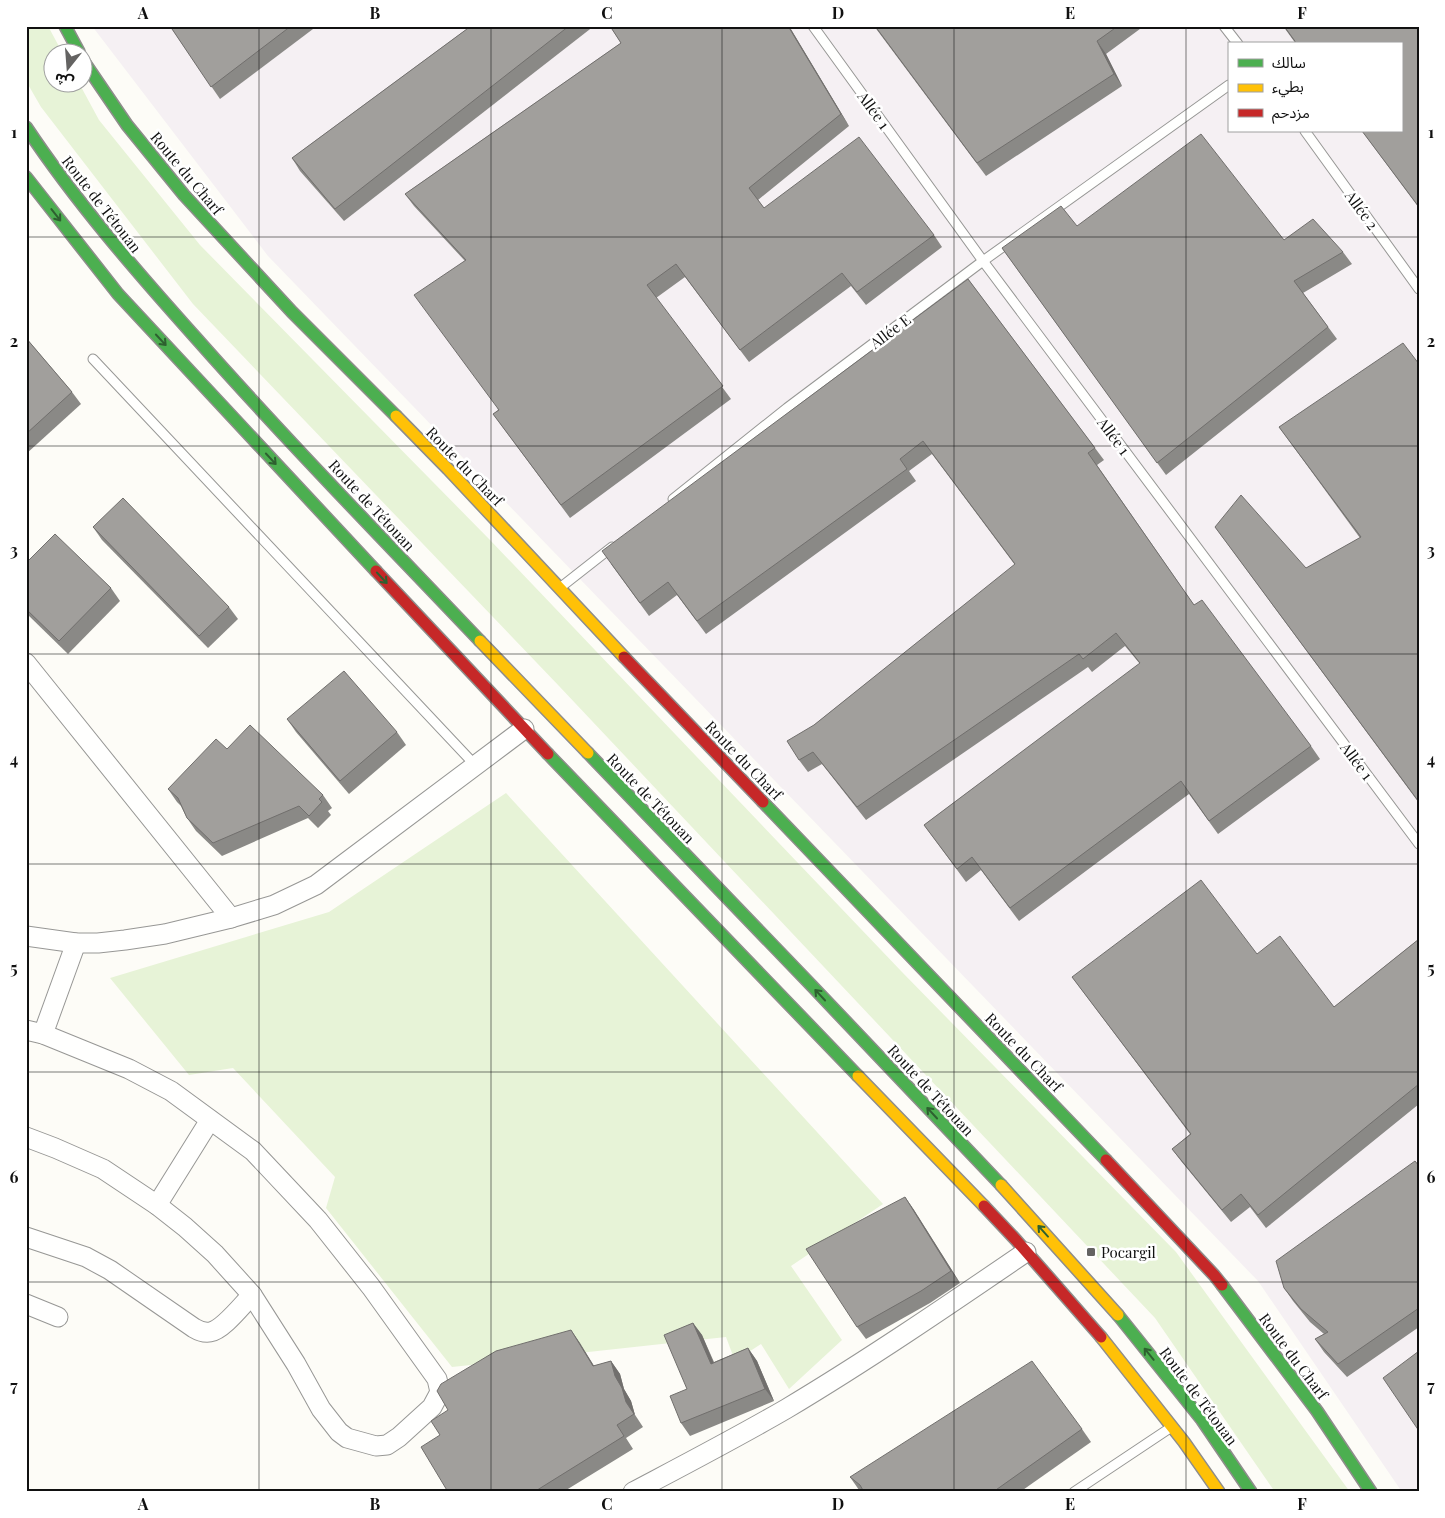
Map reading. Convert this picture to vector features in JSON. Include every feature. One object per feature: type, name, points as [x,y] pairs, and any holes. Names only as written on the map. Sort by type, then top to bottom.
[{"type":"main road","points":[[65,26],[74,42]]},
{"type":"main road","name":"Route du Charf","points":[[92,74],[127,125],[184,195],[292,312],[448,469],[559,589],[1029,1079],[1214,1276],[1317,1411],[1371,1492]]},
{"type":"main road","name":"Route de Tétouan","points":[[26,127],[50,163],[144,280],[236,383],[1029,1215],[1118,1315],[1202,1420],[1251,1492]]},
{"type":"main road","points":[[26,177],[118,294],[524,729],[1026,1252],[1103,1339],[1172,1426],[1219,1492]]},
{"type":"street","points":[[26,663],[231,918]]},
{"type":"street","points":[[26,936],[98,943],[149,936],[231,918],[274,905],[316,885],[524,729]]},
{"type":"street","points":[[26,1137],[103,1169],[157,1205],[185,1227],[214,1254],[252,1295],[296,1364],[321,1409],[339,1432],[347,1438],[376,1446],[387,1445],[420,1418],[438,1399],[440,1384],[371,1287],[318,1220],[253,1151],[172,1090],[137,1073],[34,1032],[76,942]]},
{"type":"street","points":[[157,1205],[210,1120]]},
{"type":"street","points":[[26,1237],[86,1257],[110,1270],[194,1328],[205,1332],[219,1329],[252,1295]]},
{"type":"street","points":[[633,1492],[703,1456],[786,1409],[895,1341],[1026,1252]]},
{"type":"street","points":[[26,1304],[58,1317]]},
{"type":"lane","name":"Allée 1","points":[[813,26],[983,261],[1419,844]]},
{"type":"lane","points":[[1224,26],[1236,42]]},
{"type":"lane","name":"Allée E","points":[[665,505],[787,408],[983,261],[1228,85]]},
{"type":"lane","name":"Allée 2","points":[[1306,132],[1419,289]]},
{"type":"lane","points":[[93,359],[362,642],[476,766]]},
{"type":"lane","points":[[559,589],[620,541]]},
{"type":"lane","points":[[1074,1492],[1172,1426]]},
{"type":"shaded area","points":[[92,26],[1419,26],[1419,1492],[1402,1492],[1258,1281],[268,256]]},
{"type":"green space","points":[[26,26],[48,26],[57,42],[42,42],[42,92],[84,92],[99,120],[200,245],[490,540],[902,972],[1176,1252],[1350,1492],[1275,1492],[1155,1318],[559,686],[193,304],[41,107],[26,81]]},
{"type":"green space","points":[[506,793],[883,1204],[791,1266],[842,1340],[789,1389],[761,1344],[735,1361],[726,1337],[452,1367],[326,1208],[335,1177],[233,1068],[189,1075],[110,978],[329,912]]},
{"type":"building","points":[[170,26],[291,26],[211,87]]},
{"type":"building","points":[[471,26],[569,26],[335,209],[292,158]]},
{"type":"building","points":[[610,26],[788,26],[841,114],[749,188],[764,208],[859,137],[934,235],[857,292],[842,273],[740,350],[676,264],[647,285],[723,386],[561,505],[493,414],[499,410],[414,295],[466,260],[405,194],[621,43]]},
{"type":"building","points":[[875,26],[1118,26],[1097,41],[1114,74],[977,163]]},
{"type":"building","points":[[1284,26],[1419,26],[1419,207],[1363,132],[1402,132],[1402,42],[1296,42]]},
{"type":"building","points":[[1201,134],[1284,240],[1313,219],[1343,252],[1294,281],[1328,327],[1157,463],[1002,248],[1061,206],[1077,226]]},
{"type":"building","points":[[968,279],[1095,448],[1088,453],[1194,605],[1202,600],[1311,746],[1209,821],[1181,781],[1010,908],[972,857],[957,869],[924,825],[1140,663],[1116,633],[1083,659],[1079,654],[857,807],[813,752],[799,760],[787,741],[814,725],[1015,564],[923,441],[900,459],[907,469],[697,621],[668,582],[640,603],[602,551]]},
{"type":"building","points":[[26,338],[72,392],[26,434]]},
{"type":"building","points":[[1403,343],[1419,364],[1419,802],[1215,527],[1241,495],[1306,568],[1361,537],[1279,427]]},
{"type":"building","points":[[123,498],[229,607],[199,636],[93,527]]},
{"type":"building","points":[[55,534],[111,588],[59,641],[26,609],[26,563]]},
{"type":"building","points":[[344,671],[397,732],[340,781],[287,719]]},
{"type":"building","points":[[250,725],[323,795],[319,799],[322,802],[309,816],[299,806],[213,843],[187,818],[178,798],[168,789],[216,739],[227,749]]},
{"type":"building","points":[[1201,880],[1257,954],[1280,936],[1334,1007],[1419,939],[1419,1084],[1258,1215],[1241,1194],[1222,1210],[1172,1149],[1191,1134],[1072,977]]},
{"type":"building","points":[[1415,1161],[1419,1166],[1419,1308],[1338,1364],[1315,1339],[1328,1332],[1301,1309],[1284,1288],[1276,1261]]},
{"type":"building","points":[[905,1197],[951,1271],[921,1291],[857,1327],[806,1249]]},
{"type":"building","points":[[693,1323],[711,1364],[748,1348],[765,1389],[681,1423],[670,1396],[687,1389],[664,1335]]},
{"type":"building","points":[[571,1330],[593,1366],[611,1361],[626,1402],[634,1414],[617,1425],[624,1436],[534,1492],[448,1492],[421,1447],[440,1435],[431,1421],[448,1410],[437,1391],[441,1384],[496,1351]]},
{"type":"building","points":[[1419,1351],[1419,1431],[1383,1378]]},
{"type":"building","points":[[1032,1361],[1082,1429],[993,1492],[864,1492],[860,1485],[850,1477]]},
{"type":"traffic: fast","points":[[65,26],[74,42]]},
{"type":"traffic: fast","points":[[92,74],[127,125],[184,195],[292,312],[396,416]]},
{"type":"traffic: fast","points":[[26,127],[86,209],[174,313],[301,453],[480,641]]},
{"type":"traffic: fast","points":[[26,177],[118,294],[376,571]]},
{"type":"traffic: fast","points":[[588,753],[1001,1185]]},
{"type":"traffic: fast","points":[[548,754],[858,1076]]},
{"type":"traffic: fast","points":[[763,802],[1106,1160]]},
{"type":"traffic: fast","points":[[1222,1285],[1317,1411],[1371,1492]]},
{"type":"traffic: fast","points":[[1118,1315],[1202,1420],[1251,1492]]},
{"type":"traffic: slow","points":[[396,416],[624,657]]},
{"type":"traffic: slow","points":[[480,641],[588,753]]},
{"type":"traffic: slow","points":[[858,1076],[984,1206]]},
{"type":"traffic: slow","points":[[1001,1185],[1118,1315]]},
{"type":"traffic: slow","points":[[1101,1337],[1184,1442],[1219,1492]]},
{"type":"traffic: jam","points":[[376,571],[548,754]]},
{"type":"traffic: jam","points":[[624,657],[763,802]]},
{"type":"traffic: jam","points":[[1106,1160],[1222,1285]]},
{"type":"traffic: jam","points":[[984,1206],[1101,1337]]},
{"type":"place","name":"Pocargil","points":[[1091,1252]]}]
